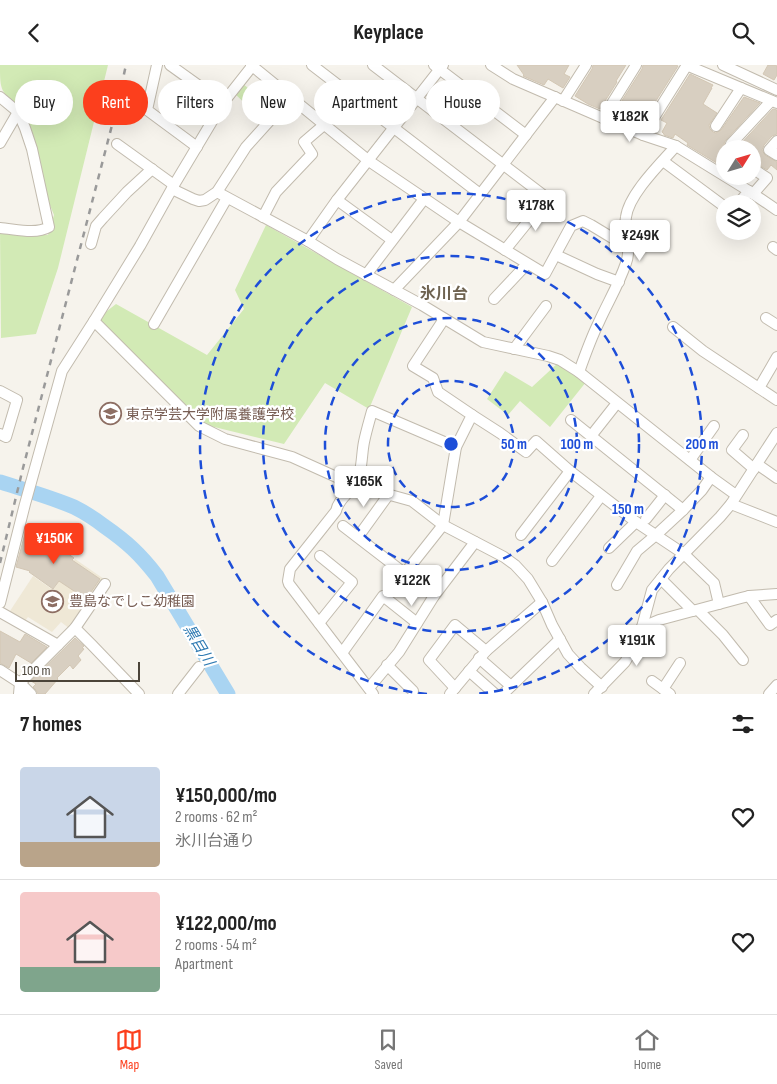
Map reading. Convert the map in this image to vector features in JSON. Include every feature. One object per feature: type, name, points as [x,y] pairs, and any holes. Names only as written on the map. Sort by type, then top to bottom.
[{"type":"street","points":[[157,65],[147,110],[197,147]]},
{"type":"street","points":[[170,65],[191,80]]},
{"type":"street","points":[[232,91],[252,65],[270,80]]},
{"type":"street","points":[[312,65],[480,194]]},
{"type":"street","points":[[373,65],[547,198],[505,250]]},
{"type":"street","points":[[491,65],[513,79],[643,135],[676,146],[716,168]]},
{"type":"street","points":[[394,289],[459,222],[526,135],[559,99],[586,65]]},
{"type":"street","points":[[603,118],[636,65]]},
{"type":"street","points":[[643,135],[686,65],[774,102],[735,140]]},
{"type":"street","points":[[723,65],[777,90]]},
{"type":"street","points":[[308,241],[337,200],[417,99],[439,67],[526,135]]},
{"type":"street","points":[[716,126],[741,88]]},
{"type":"street","points":[[0,97],[15,110]]},
{"type":"street","points":[[304,107],[314,115]]},
{"type":"street","points":[[0,143],[15,117]]},
{"type":"street","points":[[0,228],[30,231],[44,230],[49,227],[32,149],[24,125]]},
{"type":"street","points":[[0,603],[62,371],[140,246],[210,125]]},
{"type":"street","points":[[118,144],[173,187],[200,201],[217,192],[246,147],[266,125]]},
{"type":"street","points":[[264,217],[276,192],[312,154],[304,142],[324,125]]},
{"type":"street","points":[[326,125],[369,161],[424,199],[545,274],[572,226],[583,221],[629,248]]},
{"type":"street","points":[[769,150],[777,141]]},
{"type":"street","points":[[579,372],[598,323],[619,282],[628,258],[626,215],[637,190],[676,146]]},
{"type":"street","points":[[663,161],[716,200]]},
{"type":"street","points":[[91,244],[96,225],[152,169]]},
{"type":"street","points":[[761,174],[766,178],[761,183]]},
{"type":"street","points":[[742,185],[777,210]]},
{"type":"street","points":[[749,195],[759,185]]},
{"type":"street","points":[[217,192],[394,289],[483,342],[560,360],[579,372],[690,460],[711,477],[734,500],[777,522]]},
{"type":"street","points":[[154,324],[227,198]]},
{"type":"street","points":[[366,275],[424,199]]},
{"type":"street","points":[[337,200],[392,240]]},
{"type":"street","points":[[556,255],[596,274],[619,282]]},
{"type":"street","points":[[494,299],[527,263]]},
{"type":"street","points":[[514,349],[546,306]]},
{"type":"street","points":[[766,317],[777,325]]},
{"type":"street","points":[[444,319],[413,366],[433,378],[438,392],[526,452],[536,441],[570,471],[636,522],[684,554],[714,583],[719,604]]},
{"type":"street","points":[[94,321],[199,426],[225,439],[292,457],[354,485],[412,501],[444,525],[504,557],[515,565],[528,579],[542,601],[568,653],[598,690],[625,662],[638,639],[652,590],[669,569],[734,500],[777,433]]},
{"type":"street","points":[[673,327],[703,351],[777,400]]},
{"type":"street","points":[[759,388],[777,357]]},
{"type":"street","points":[[0,391],[17,400],[6,437],[0,434]]},
{"type":"street","points":[[591,436],[618,403]]},
{"type":"street","points":[[456,447],[372,411],[364,442],[362,467],[354,485],[345,494],[337,505],[336,511],[290,569],[288,581],[371,691],[387,665],[399,652],[434,596],[475,542]]},
{"type":"street","points":[[406,573],[444,525],[456,447],[472,415]]},
{"type":"street","points":[[571,420],[683,510]]},
{"type":"street","points":[[690,460],[714,426]]},
{"type":"street","points":[[743,435],[732,449],[777,478]]},
{"type":"street","points":[[521,535],[570,471]]},
{"type":"street","points":[[617,585],[637,551],[683,510],[711,477]]},
{"type":"street","points":[[358,537],[389,494]]},
{"type":"street","points":[[646,519],[665,495]]},
{"type":"street","points":[[552,561],[602,496]]},
{"type":"street","points":[[609,548],[636,522]]},
{"type":"street","points":[[343,526],[434,596]]},
{"type":"street","points":[[319,623],[352,582],[320,556]]},
{"type":"street","points":[[661,579],[723,635],[743,660]]},
{"type":"street","points":[[19,694],[20,683],[75,628],[105,584]]},
{"type":"street","points":[[642,627],[749,596],[777,594]]},
{"type":"street","points":[[342,653],[383,596],[417,623]]},
{"type":"street","points":[[749,596],[770,625],[777,620]]},
{"type":"street","points":[[511,686],[482,654],[454,625],[429,660],[452,691],[482,654],[542,601]]},
{"type":"street","points":[[0,612],[58,645]]},
{"type":"street","points":[[75,628],[140,694]]},
{"type":"street","points":[[503,694],[560,639]]},
{"type":"street","points":[[652,681],[666,691],[680,663]]},
{"type":"street","points":[[387,665],[413,691]]},
{"type":"street","points":[[178,694],[199,667]]},
{"type":"street","points":[[0,670],[20,683],[31,694]]},
{"type":"street","points":[[469,671],[496,694]]},
{"type":"street","points":[[769,694],[777,685]]},
{"type":"shaded area","name":"豊島なでしこ幼稚園","points":[[75,559],[104,579],[70,629],[61,622],[52,632],[28,617],[25,621],[10,611],[33,576],[53,590]]},
{"type":"green space","points":[[0,65],[108,65],[104,80],[83,80],[83,125],[93,125],[58,268],[36,334],[1,338],[0,230],[23,234],[48,235],[54,215],[42,186],[35,141],[29,125],[73,125],[73,80],[15,80],[15,101],[3,91],[0,80]]},
{"type":"green space","points":[[242,83],[242,101],[234,93]]},
{"type":"green space","points":[[266,225],[412,307],[369,409],[325,383],[284,444],[202,424],[98,318],[116,304],[207,355],[244,309],[235,290]]},
{"type":"green space","points":[[559,362],[586,382],[550,427],[520,401],[508,415],[487,399],[505,371],[532,387]]},
{"type":"building","points":[[517,65],[569,65],[564,74],[570,77],[563,88],[548,79],[544,85],[523,76]]},
{"type":"building","points":[[593,65],[626,65],[600,109],[575,96]]},
{"type":"building","points":[[643,65],[678,66],[640,126],[616,110]]},
{"type":"building","points":[[768,65],[777,66],[777,75],[774,80],[763,74]]},
{"type":"building","points":[[690,74],[713,85],[703,104],[717,113],[709,125],[713,132],[716,133],[721,130],[744,97],[760,103],[726,140],[716,140],[716,163],[687,145],[688,143],[675,134],[673,138],[664,135],[662,132],[667,123],[661,120]]},
{"type":"building","points":[[773,109],[777,110],[777,134],[772,136],[762,150],[765,155],[777,162],[777,170],[771,165],[767,170],[761,166],[761,140],[744,140]]},
{"type":"building","points":[[26,530],[40,534],[74,558],[72,560],[100,579],[86,599],[59,581],[53,589],[30,571],[16,567]]},
{"type":"building","points":[[0,631],[20,642],[25,634],[47,647],[31,663],[16,654],[9,668],[0,663]]},
{"type":"building","points":[[75,638],[84,646],[82,648],[84,649],[78,656],[81,660],[73,669],[70,665],[45,694],[38,694],[33,687],[36,684],[31,681]]},
{"type":"waterway","name":"黒目川","points":[[0,482],[47,497],[86,513],[120,537],[133,549],[157,576],[228,694]]},
{"type":"railway","points":[[0,563],[126,65]]},
{"type":"place","name":"東京学芸大学附属養護学校","points":[[110,414]]},
{"type":"place","name":"豊島なでしこ幼稚園","points":[[53,601]]},
{"type":"district","name":"氷川台","points":[[444,293]]}]
